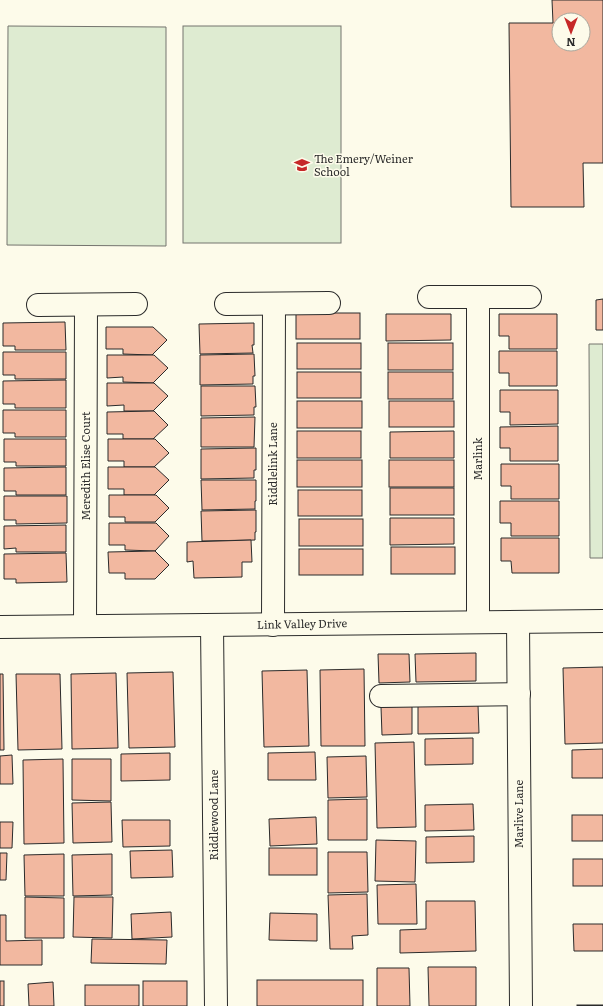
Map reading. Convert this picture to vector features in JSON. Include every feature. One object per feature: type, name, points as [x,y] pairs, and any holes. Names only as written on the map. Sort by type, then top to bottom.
[{"type":"street","points":[[429,297],[530,297]]},
{"type":"street","name":"Marlink","points":[[478,297],[478,622]]},
{"type":"street","points":[[226,304],[329,303]]},
{"type":"street","points":[[38,305],[136,304]]},
{"type":"street","name":"Riddlelink Lane","points":[[272,625],[274,304]]},
{"type":"street","name":"Meredith Elise Court","points":[[85,626],[86,305]]},
{"type":"street","name":"Link Valley Drive","points":[[0,627],[603,621]]},
{"type":"street","name":"Marlive Lane","points":[[518,622],[520,1006]]},
{"type":"street","name":"Riddlewood Lane","points":[[212,625],[216,1006]]},
{"type":"street","points":[[381,696],[519,694]]},
{"type":"green space","points":[[8,26],[166,27],[166,246],[7,245]]},
{"type":"green space","points":[[183,26],[341,26],[341,243],[183,243]]},
{"type":"green space","points":[[589,344],[603,344],[603,558],[590,558]]},
{"type":"building","points":[[552,0],[603,0],[603,163],[583,163],[584,207],[511,207],[509,23],[551,23],[551,52],[591,52],[591,12],[553,12]]},
{"type":"building","points":[[603,299],[603,330],[596,330],[596,300]]},
{"type":"building","points":[[296,313],[360,313],[360,339],[296,339]]},
{"type":"building","points":[[386,314],[451,314],[451,340],[386,341]]},
{"type":"building","points":[[499,314],[557,314],[557,349],[509,349],[509,336],[499,336]]},
{"type":"building","points":[[65,322],[66,350],[15,350],[15,346],[3,346],[3,323]]},
{"type":"building","points":[[254,323],[254,345],[252,345],[253,353],[200,354],[199,324]]},
{"type":"building","points":[[106,327],[153,327],[167,340],[152,355],[123,354],[123,349],[106,349]]},
{"type":"building","points":[[297,343],[361,343],[361,369],[297,369]]},
{"type":"building","points":[[388,343],[453,343],[453,370],[388,370]]},
{"type":"building","points":[[499,351],[557,351],[557,386],[509,386],[509,373],[499,373]]},
{"type":"building","points":[[3,352],[66,352],[66,379],[15,379],[15,375],[3,375]]},
{"type":"building","points":[[254,354],[255,376],[253,376],[253,384],[200,385],[200,355]]},
{"type":"building","points":[[107,355],[154,355],[168,368],[153,383],[123,382],[123,377],[107,378]]},
{"type":"building","points":[[297,372],[361,372],[361,398],[297,398]]},
{"type":"building","points":[[388,372],[453,372],[453,399],[388,399]]},
{"type":"building","points":[[66,380],[66,408],[15,408],[15,404],[3,404],[3,381]]},
{"type":"building","points":[[107,383],[154,383],[168,396],[153,411],[124,411],[124,405],[107,406]]},
{"type":"building","points":[[201,386],[255,386],[256,407],[254,407],[254,415],[201,416]]},
{"type":"building","points":[[500,390],[558,390],[558,424],[510,425],[510,412],[500,412]]},
{"type":"building","points":[[297,401],[362,401],[362,428],[297,428]]},
{"type":"building","points":[[389,401],[454,401],[454,427],[389,427]]},
{"type":"building","points":[[3,410],[66,410],[66,437],[15,437],[15,433],[3,433]]},
{"type":"building","points":[[154,411],[168,425],[153,439],[123,439],[123,434],[107,434],[107,412]]},
{"type":"building","points":[[255,417],[254,447],[201,447],[201,418]]},
{"type":"building","points":[[558,426],[558,461],[510,461],[510,448],[500,448],[500,427]]},
{"type":"building","points":[[297,431],[361,431],[361,458],[297,458]]},
{"type":"building","points":[[454,431],[454,458],[390,458],[390,432]]},
{"type":"building","points":[[4,439],[66,439],[66,466],[16,466],[16,462],[4,462]]},
{"type":"building","points":[[108,439],[155,439],[169,453],[154,467],[124,467],[124,461],[108,461]]},
{"type":"building","points":[[256,448],[256,470],[254,470],[254,478],[201,479],[201,449]]},
{"type":"building","points":[[297,460],[362,460],[362,487],[297,487]]},
{"type":"building","points":[[389,460],[454,460],[454,487],[389,487]]},
{"type":"building","points":[[501,464],[559,464],[559,499],[511,499],[511,486],[501,486]]},
{"type":"building","points":[[66,467],[66,495],[16,495],[16,491],[4,491],[4,468]]},
{"type":"building","points":[[108,467],[155,467],[169,480],[154,495],[124,495],[124,489],[108,489]]},
{"type":"building","points":[[201,480],[256,480],[255,509],[202,510]]},
{"type":"building","points":[[390,488],[454,488],[454,515],[390,515]]},
{"type":"building","points":[[298,490],[362,490],[362,516],[298,516]]},
{"type":"building","points":[[109,495],[156,495],[169,508],[155,522],[125,522],[125,517],[109,517]]},
{"type":"building","points":[[4,496],[67,496],[67,523],[16,524],[16,520],[4,520]]},
{"type":"building","points":[[500,501],[559,501],[559,536],[511,536],[511,523],[500,523]]},
{"type":"building","points":[[256,510],[255,540],[202,541],[201,511]]},
{"type":"building","points":[[390,518],[454,518],[454,544],[390,545]]},
{"type":"building","points":[[299,519],[363,519],[363,546],[299,546]]},
{"type":"building","points":[[109,523],[156,523],[169,536],[155,551],[125,550],[125,545],[109,545]]},
{"type":"building","points":[[66,525],[66,552],[16,552],[16,548],[4,549],[4,526]]},
{"type":"building","points":[[501,538],[559,538],[559,573],[512,573],[511,561],[501,561]]},
{"type":"building","points":[[251,540],[252,562],[242,562],[242,577],[194,578],[193,561],[187,562],[187,542]]},
{"type":"building","points":[[391,547],[455,547],[455,574],[391,574]]},
{"type":"building","points":[[299,549],[363,549],[363,575],[299,575]]},
{"type":"building","points":[[155,551],[169,565],[155,579],[125,579],[125,573],[109,573],[108,552]]},
{"type":"building","points":[[66,553],[67,582],[16,583],[16,579],[4,579],[4,554]]},
{"type":"building","points":[[476,653],[476,681],[416,682],[415,654]]},
{"type":"building","points":[[378,654],[409,654],[410,682],[379,683]]},
{"type":"building","points":[[603,667],[603,743],[565,744],[563,668]]},
{"type":"building","points":[[364,669],[365,746],[321,746],[320,670]]},
{"type":"building","points":[[307,670],[309,746],[264,747],[262,671]]},
{"type":"building","points":[[173,672],[175,747],[129,748],[127,673]]},
{"type":"building","points":[[116,673],[118,748],[72,749],[71,674]]},
{"type":"building","points":[[0,674],[3,674],[4,750],[0,750]]},
{"type":"building","points":[[16,674],[60,674],[62,749],[18,750]]},
{"type":"building","points":[[478,705],[479,733],[418,734],[418,706]]},
{"type":"building","points":[[412,706],[412,734],[382,735],[381,707]]},
{"type":"building","points":[[473,738],[473,764],[425,765],[425,739]]},
{"type":"building","points":[[414,742],[416,827],[377,828],[375,743]]},
{"type":"building","points":[[603,749],[603,778],[572,778],[572,750]]},
{"type":"building","points":[[315,752],[316,780],[268,780],[268,753]]},
{"type":"building","points":[[170,753],[170,780],[121,781],[121,754]]},
{"type":"building","points":[[12,755],[13,784],[0,784],[0,756]]},
{"type":"building","points":[[366,756],[367,797],[328,798],[327,757]]},
{"type":"building","points":[[63,759],[64,843],[24,844],[23,760]]},
{"type":"building","points":[[72,759],[111,759],[111,801],[72,800]]},
{"type":"building","points":[[367,799],[367,840],[328,840],[328,800]]},
{"type":"building","points":[[111,802],[112,842],[73,843],[72,803]]},
{"type":"building","points":[[473,804],[474,830],[425,831],[425,805]]},
{"type":"building","points":[[572,815],[603,815],[603,841],[572,841]]},
{"type":"building","points":[[316,817],[317,844],[270,846],[269,819]]},
{"type":"building","points":[[122,820],[170,820],[170,846],[123,847]]},
{"type":"building","points":[[0,822],[13,822],[12,848],[0,848]]},
{"type":"building","points":[[474,836],[474,862],[426,863],[426,837]]},
{"type":"building","points":[[376,840],[416,841],[415,882],[375,881]]},
{"type":"building","points":[[269,848],[317,848],[317,875],[269,875]]},
{"type":"building","points":[[172,850],[173,877],[131,878],[130,851]]},
{"type":"building","points":[[328,852],[367,852],[368,892],[328,893]]},
{"type":"building","points":[[0,853],[7,853],[6,880],[0,880]]},
{"type":"building","points":[[64,854],[64,896],[25,896],[24,855]]},
{"type":"building","points":[[112,854],[112,895],[73,896],[72,855]]},
{"type":"building","points":[[573,859],[603,859],[603,886],[573,886]]},
{"type":"building","points":[[416,884],[417,924],[378,924],[377,885]]},
{"type":"building","points":[[367,894],[368,935],[352,936],[353,949],[330,949],[328,895]]},
{"type":"building","points":[[25,897],[64,898],[64,938],[25,938]]},
{"type":"building","points":[[74,897],[113,897],[112,938],[73,937]]},
{"type":"building","points":[[426,901],[475,901],[476,951],[400,953],[400,930],[426,929]]},
{"type":"building","points":[[171,912],[172,937],[132,939],[131,914]]},
{"type":"building","points":[[270,913],[317,914],[317,941],[269,940]]},
{"type":"building","points":[[0,915],[6,915],[6,941],[42,940],[42,965],[0,965]]},
{"type":"building","points":[[573,924],[603,924],[603,951],[574,951]]},
{"type":"building","points":[[92,939],[167,940],[166,964],[91,963]]},
{"type":"building","points":[[428,967],[476,967],[476,1006],[429,1006]]},
{"type":"building","points":[[377,968],[409,968],[410,1006],[377,1006]]},
{"type":"building","points":[[257,980],[363,980],[363,1006],[257,1006]]},
{"type":"building","points":[[0,981],[4,981],[4,1006],[0,1006]]},
{"type":"building","points":[[143,981],[187,981],[187,1006],[143,1006]]},
{"type":"building","points":[[53,982],[54,1006],[29,1006],[28,984]]},
{"type":"building","points":[[85,985],[139,985],[139,1006],[85,1006]]},
{"type":"building","points":[[603,1005],[603,1006],[577,1006]]},
{"type":"place","name":"The Emery/Weiner School","points":[[302,165]]}]
